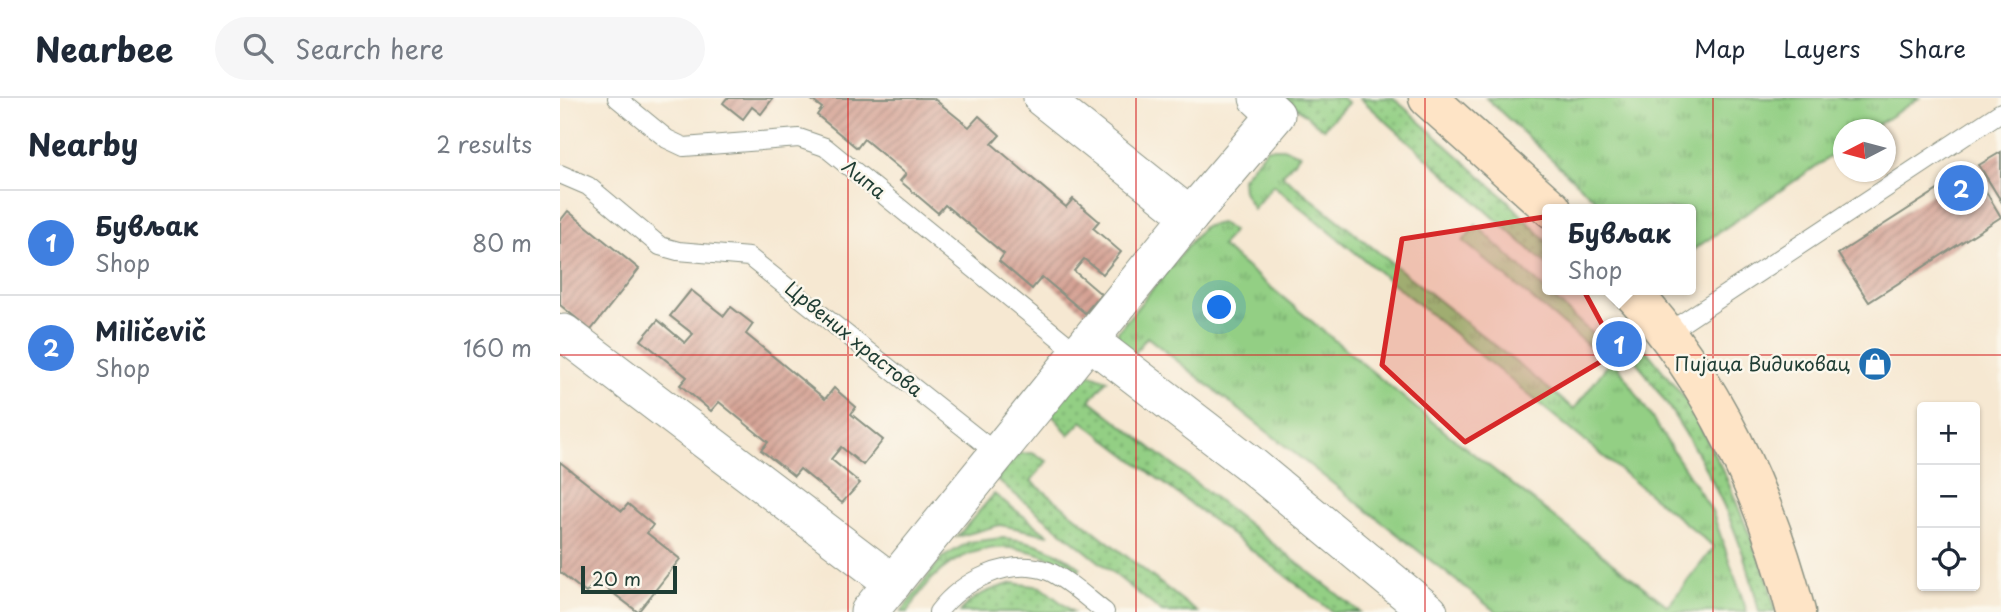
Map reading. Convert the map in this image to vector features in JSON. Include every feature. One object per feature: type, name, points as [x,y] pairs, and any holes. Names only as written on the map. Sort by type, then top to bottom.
[{"type":"main road","points":[[1428,98],[1546,204]]},
{"type":"main road","points":[[1634,295],[1667,333],[1724,425],[1763,508],[1796,612]]},
{"type":"street","points":[[1042,98],[1190,216]]},
{"type":"street","points":[[869,612],[1190,216],[1276,115],[1258,98]]},
{"type":"street","points":[[560,334],[564,333],[575,341],[893,583]]},
{"type":"street","points":[[1085,348],[1250,464],[1429,612]]},
{"type":"lane","name":"Липа","points":[[617,98],[667,139],[684,147],[799,138],[825,147],[1085,348]]},
{"type":"lane","points":[[1667,333],[2001,112]]},
{"type":"lane","name":"Црвених храстова","points":[[560,174],[588,186],[660,246],[678,251],[749,257],[996,453]]},
{"type":"lane","points":[[938,612],[960,590],[986,575],[1032,568],[1049,572],[1105,612]]},
{"type":"highlighted area","points":[[1544,217],[1617,352],[1465,442],[1382,365],[1402,239]]},
{"type":"green space","points":[[1285,98],[1342,98],[1348,103],[1323,129]]},
{"type":"green space","points":[[1360,98],[1393,98],[1406,109],[1506,199],[1542,237],[1542,261]]},
{"type":"green space","points":[[1486,98],[1919,98],[1886,119],[1833,119],[1833,155],[1696,248],[1696,204],[1600,204]]},
{"type":"green space","points":[[1267,148],[1283,148],[1300,154],[1282,175],[1574,409],[1609,363],[1463,241],[1476,225],[1542,287],[1542,295],[1551,295],[1606,347],[1712,511],[1747,612],[1496,612],[1147,337],[1132,357],[1118,343],[1118,331],[1203,227],[1221,223],[1233,231],[1221,246],[1439,427],[1668,606],[1714,547],[1273,185],[1253,209],[1243,191],[1242,178]]},
{"type":"green space","points":[[1625,324],[1687,401],[1725,475],[1769,582],[1775,612],[1759,612],[1737,537],[1722,500],[1663,398],[1616,335]]},
{"type":"green space","points":[[1091,374],[1107,380],[1090,400],[1360,612],[1333,612],[1082,421],[1069,435],[1052,414],[1073,378]]},
{"type":"green space","points":[[1032,453],[1047,461],[1031,481],[1197,612],[1162,612],[997,480],[1011,454]]},
{"type":"green space","points":[[994,494],[1049,535],[1000,525],[957,537]]},
{"type":"green space","points":[[1002,538],[1044,547],[1081,568],[1077,572],[1052,559],[1028,551],[1005,548],[982,550],[961,557],[942,570],[924,588],[908,612],[901,612],[942,558],[969,542]]},
{"type":"green space","points":[[1013,583],[1041,587],[1073,612],[960,612],[977,596]]},
{"type":"building","points":[[727,98],[773,98],[761,114],[752,107],[743,119],[723,103]]},
{"type":"building","points":[[809,98],[933,98],[969,127],[979,116],[1000,135],[992,144],[1066,207],[1073,199],[1099,221],[1093,228],[1121,252],[1103,274],[1084,259],[1074,271],[1101,294],[1085,313],[1042,277],[1032,289],[999,261],[1004,254],[945,205],[938,213],[900,181],[906,174],[864,139],[857,148],[817,115],[822,108]]},
{"type":"building","points":[[2001,152],[2001,201],[1979,165]]},
{"type":"building","points":[[1972,168],[2001,217],[1869,302],[1838,254]]},
{"type":"building","points":[[568,211],[639,269],[591,330],[560,305],[560,221]]},
{"type":"building","points":[[691,290],[724,316],[731,307],[753,324],[746,334],[825,399],[834,388],[856,407],[851,414],[883,440],[863,465],[841,447],[831,459],[860,483],[842,503],[800,469],[794,476],[761,450],[768,442],[719,402],[711,411],[680,385],[687,377],[641,340],[658,320],[685,343],[693,334],[670,316]]},
{"type":"building","points":[[560,462],[622,511],[628,504],[653,525],[647,533],[680,559],[638,612],[596,580],[586,593],[560,572]]},
{"type":"place","name":"Miličevič","points":[[1961,188]]},
{"type":"place","name":"Бувљак","points":[[1619,344]]},
{"type":"place","name":"Пијаца Видиковац","points":[[1875,364]]}]
